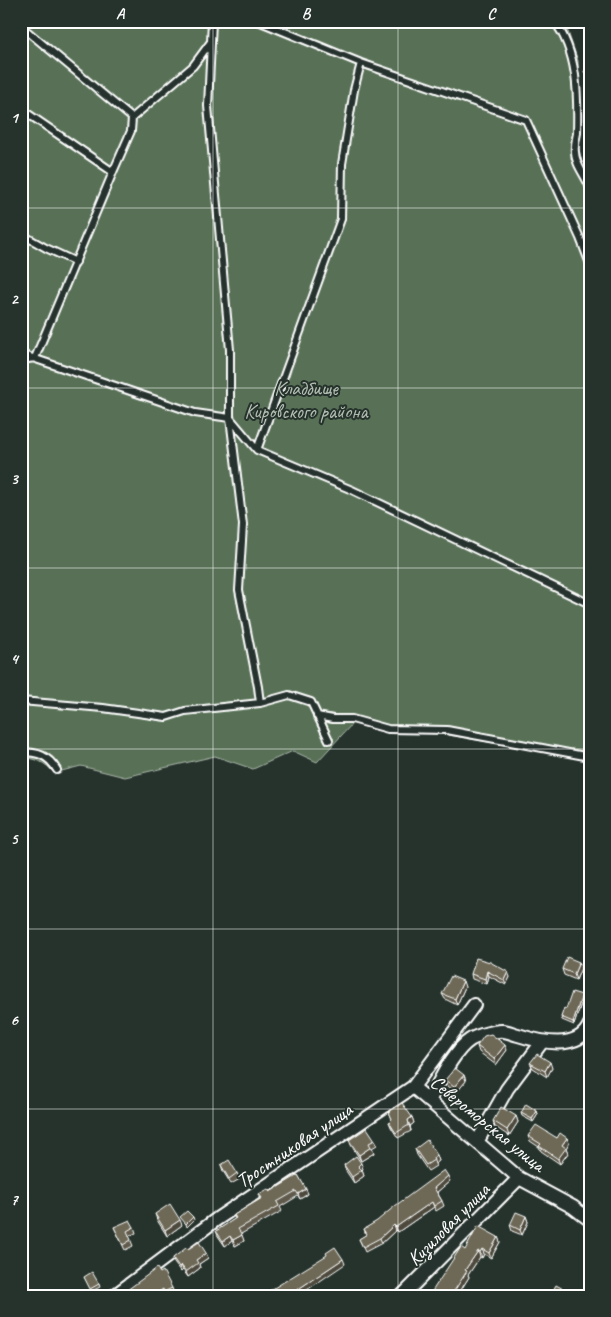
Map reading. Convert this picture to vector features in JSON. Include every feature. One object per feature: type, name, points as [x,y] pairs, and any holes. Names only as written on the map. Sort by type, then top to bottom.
[{"type":"street","name":"Тростниковая улица","points":[[114,1296],[217,1219],[413,1087],[474,1005]]},
{"type":"street","points":[[429,1101],[462,1047],[471,1040],[503,1030],[542,1042],[562,1042],[578,1039],[587,1032],[590,1024]]},
{"type":"street","points":[[477,1142],[507,1089],[542,1042]]},
{"type":"street","name":"Североморская улица","points":[[413,1087],[520,1178],[573,1207],[590,1220]]},
{"type":"street","name":"Кизиловая улица","points":[[402,1296],[520,1178]]},
{"type":"lane","points":[[212,21],[208,106],[230,350],[230,418],[243,525],[239,590],[260,703]]},
{"type":"lane","points":[[258,21],[362,63],[526,120],[590,264]]},
{"type":"lane","points":[[554,21],[565,39],[572,57],[576,104],[576,160],[590,188]]},
{"type":"lane","points":[[21,26],[132,118]]},
{"type":"lane","points":[[35,358],[131,131],[132,118],[193,66],[211,42]]},
{"type":"lane","points":[[258,450],[341,218],[342,164],[354,90],[362,63]]},
{"type":"lane","points":[[21,109],[114,172]]},
{"type":"lane","points":[[21,234],[76,262]]},
{"type":"lane","points":[[21,354],[194,413],[230,418],[258,450],[352,490],[590,604]]},
{"type":"lane","points":[[21,360],[35,358]]},
{"type":"lane","points":[[21,701],[103,708],[166,717],[184,710],[260,703],[289,695],[311,702],[329,740]]},
{"type":"lane","points":[[317,716],[333,719],[352,719],[388,729],[447,730],[590,757]]},
{"type":"lane","points":[[21,752],[34,752],[51,760],[57,770]]},
{"type":"green space","name":"Кладбище Кировского района","points":[[21,21],[560,21],[567,29],[578,61],[579,149],[583,167],[590,180],[590,760],[443,734],[386,732],[353,723],[317,762],[293,751],[253,769],[215,756],[125,777],[81,766],[54,773],[40,761],[21,758]]},
{"type":"building","points":[[567,957],[579,962],[574,974],[562,969]]},
{"type":"building","points":[[476,958],[490,962],[508,972],[504,980],[487,971],[485,979],[471,974]]},
{"type":"building","points":[[451,976],[463,981],[455,999],[442,994]]},
{"type":"building","points":[[572,992],[582,995],[573,1022],[561,1017]]},
{"type":"building","points":[[491,1034],[505,1045],[494,1059],[477,1046],[484,1036]]},
{"type":"building","points":[[537,1054],[550,1062],[545,1071],[530,1063]]},
{"type":"building","points":[[455,1068],[464,1075],[454,1087],[445,1080]]},
{"type":"building","points":[[402,1103],[412,1117],[408,1120],[409,1125],[396,1133],[389,1122],[392,1119],[389,1112]]},
{"type":"building","points":[[526,1104],[537,1111],[532,1119],[521,1113]]},
{"type":"building","points":[[501,1107],[516,1116],[507,1130],[493,1121]]},
{"type":"building","points":[[536,1125],[557,1138],[560,1133],[567,1138],[562,1145],[566,1148],[558,1159],[539,1146],[541,1144],[528,1136]]},
{"type":"building","points":[[367,1128],[375,1140],[369,1143],[371,1147],[359,1155],[349,1140]]},
{"type":"building","points":[[427,1140],[437,1155],[433,1158],[434,1160],[426,1165],[415,1149]]},
{"type":"building","points":[[356,1156],[361,1163],[358,1166],[362,1170],[352,1177],[344,1165]]},
{"type":"building","points":[[229,1160],[237,1173],[229,1179],[221,1165]]},
{"type":"building","points":[[444,1170],[448,1176],[434,1188],[442,1201],[434,1206],[432,1202],[396,1227],[394,1225],[380,1238],[363,1247],[359,1239],[367,1234],[364,1229]]},
{"type":"building","points":[[298,1175],[306,1189],[298,1194],[296,1191],[277,1202],[279,1206],[238,1229],[242,1235],[233,1240],[230,1236],[223,1241],[216,1231],[236,1218],[234,1215],[262,1198],[259,1194],[268,1189],[270,1192]]},
{"type":"building","points":[[170,1204],[180,1220],[165,1230],[155,1214]]},
{"type":"building","points":[[187,1211],[193,1217],[186,1224],[180,1217]]},
{"type":"building","points":[[516,1212],[526,1216],[520,1230],[510,1225]]},
{"type":"building","points":[[130,1220],[134,1227],[127,1231],[131,1240],[123,1245],[114,1227]]},
{"type":"building","points":[[478,1226],[498,1237],[489,1253],[482,1249],[480,1252],[478,1251],[451,1296],[429,1296],[461,1247],[465,1250]]},
{"type":"building","points":[[199,1242],[206,1253],[196,1260],[198,1263],[186,1272],[181,1265],[179,1267],[173,1258],[186,1248],[188,1249]]},
{"type":"building","points":[[335,1247],[343,1259],[288,1296],[268,1296],[266,1293],[327,1255],[326,1253]]},
{"type":"building","points":[[157,1268],[160,1273],[163,1271],[172,1288],[164,1292],[163,1289],[157,1293],[155,1291],[148,1296],[119,1296]]},
{"type":"building","points":[[92,1272],[99,1284],[90,1289],[84,1277]]},
{"type":"building","points":[[556,1285],[569,1292],[567,1296],[550,1296]]}]
